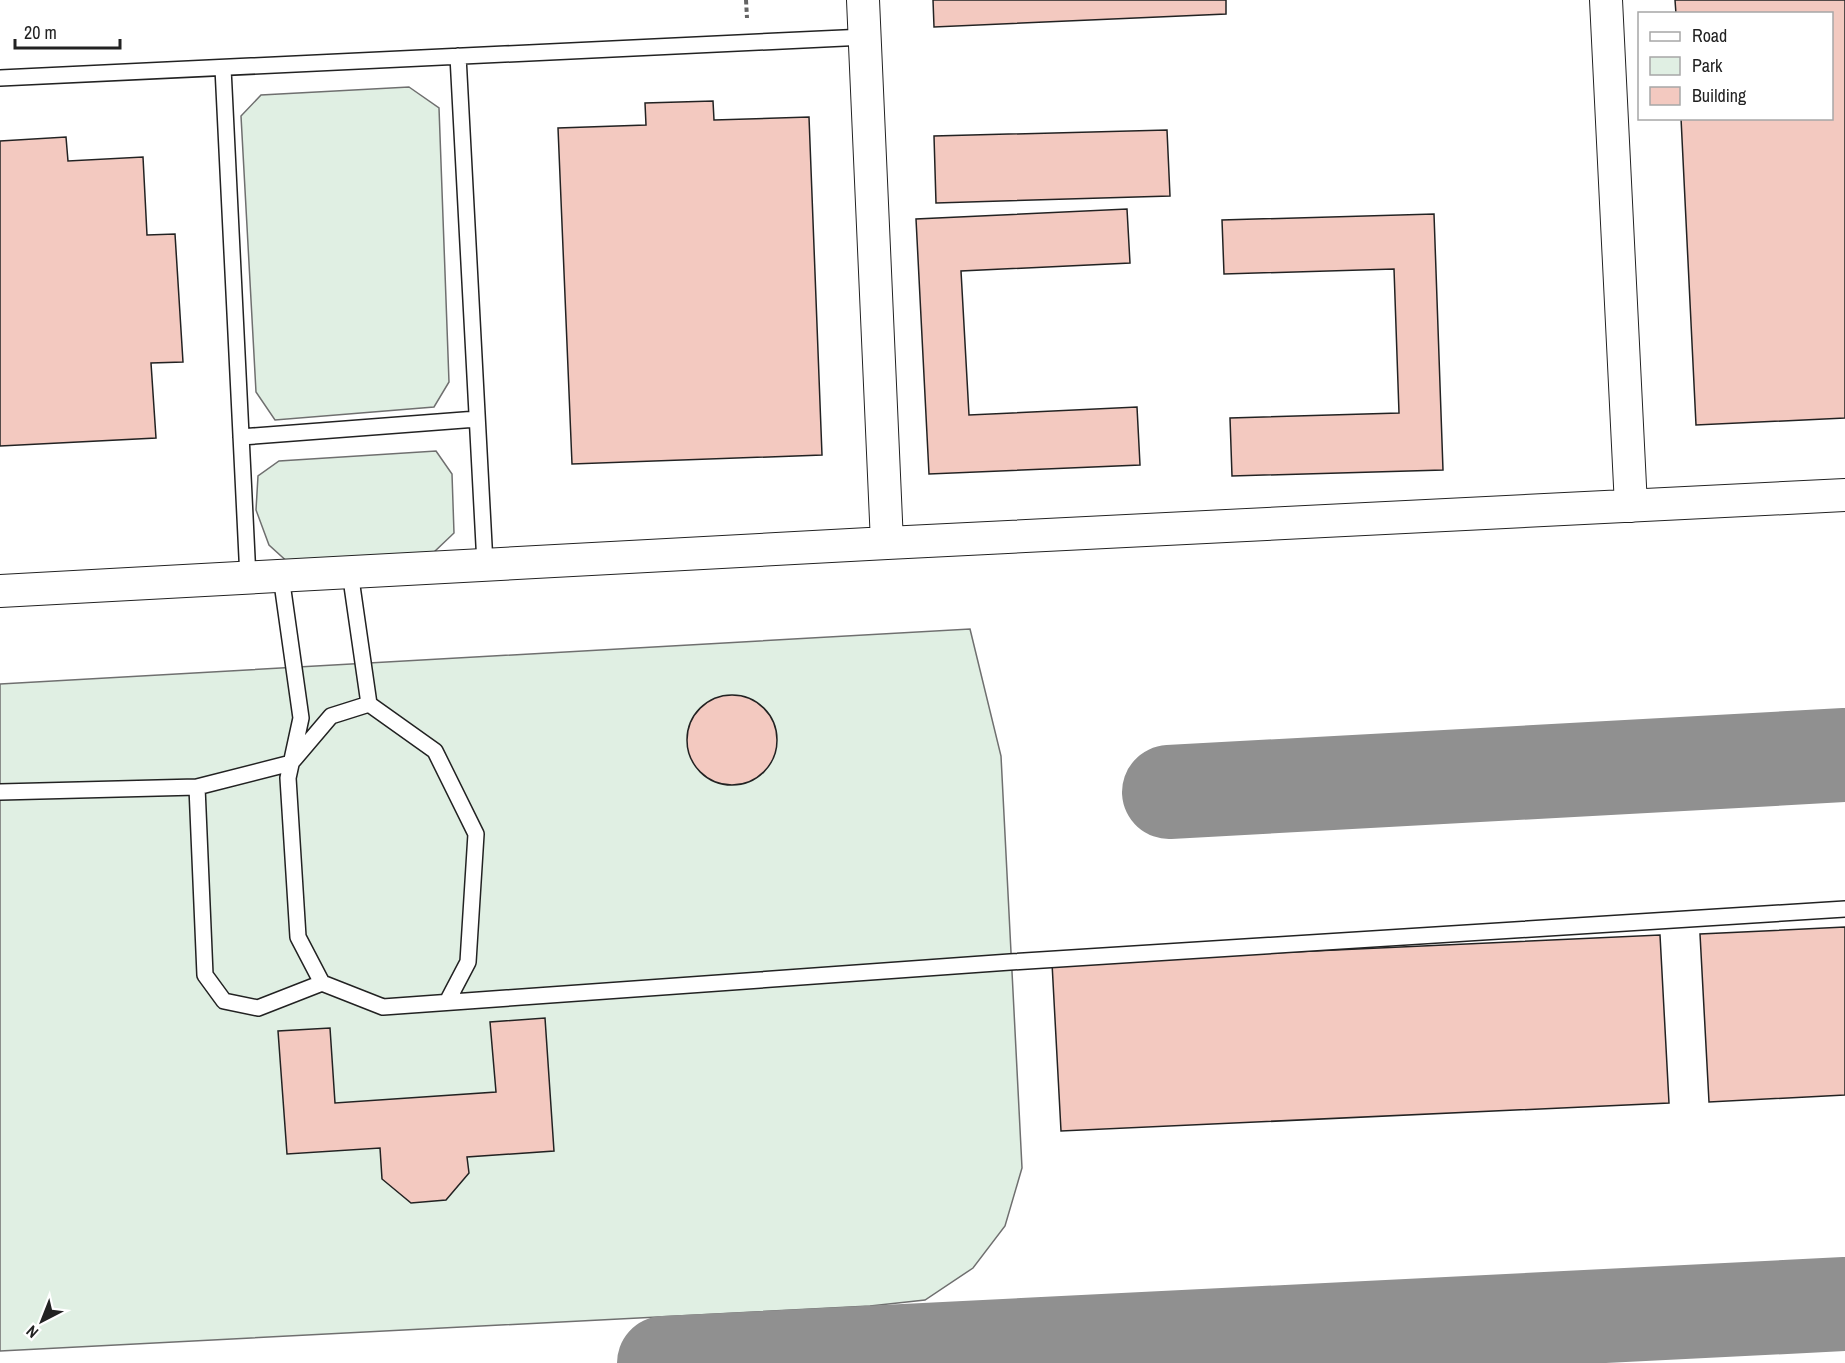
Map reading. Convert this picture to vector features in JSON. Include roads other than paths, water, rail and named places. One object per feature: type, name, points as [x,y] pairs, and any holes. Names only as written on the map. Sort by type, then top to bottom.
[{"type":"street","points":[[863,0],[887,543]]},
{"type":"street","points":[[1606,0],[1631,506]]},
{"type":"street","points":[[0,591],[887,543],[1845,495]]},
{"type":"lane","points":[[0,78],[865,37]]},
{"type":"lane","points":[[458,56],[485,564]]},
{"type":"lane","points":[[223,68],[248,578]]},
{"type":"lane","points":[[241,436],[477,419]]},
{"type":"lane","points":[[350,572],[369,704],[435,750],[476,834],[468,962],[447,1002]]},
{"type":"lane","points":[[281,576],[301,718],[288,778],[298,937],[322,983],[383,1007],[1010,962],[1845,909]]},
{"type":"lane","points":[[0,792],[197,787],[291,763],[331,716],[369,704]]},
{"type":"lane","points":[[197,787],[205,975],[224,1001],[258,1008],[322,983]]}]
